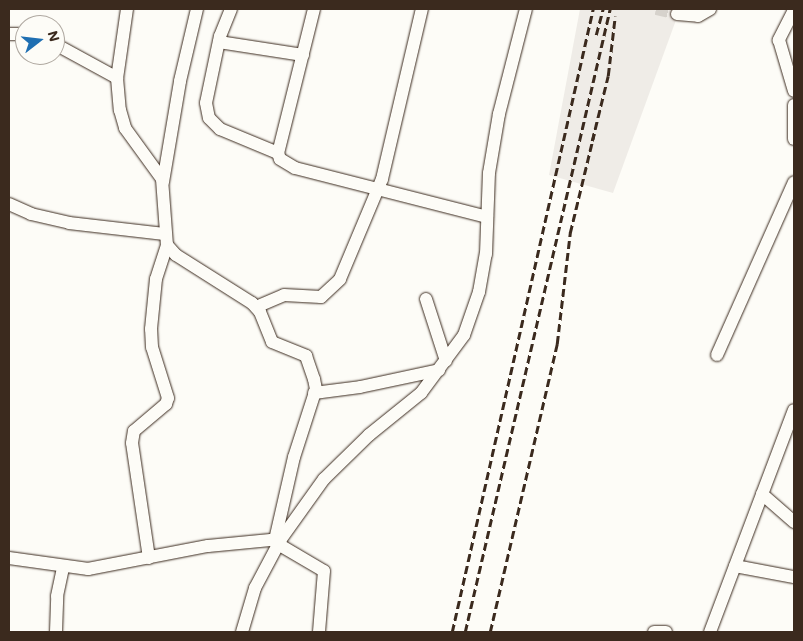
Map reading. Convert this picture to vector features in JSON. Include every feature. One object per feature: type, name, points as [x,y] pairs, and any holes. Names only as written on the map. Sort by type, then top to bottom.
[{"type":"street","points":[[127,9],[117,78],[125,128],[155,165],[163,182]]},
{"type":"street","points":[[149,558],[132,442],[134,431],[166,404],[168,398],[152,347],[151,329],[156,279],[166,239],[163,182],[180,81],[197,9]]},
{"type":"street","points":[[231,9],[219,42],[206,103],[208,118],[220,129],[278,153],[284,164],[378,191],[487,218]]},
{"type":"street","points":[[278,153],[314,9]]},
{"type":"street","points":[[256,307],[284,295],[321,297],[329,292],[340,279],[378,191],[422,9]]},
{"type":"street","points":[[242,632],[256,588],[278,541],[324,479],[369,435],[421,393],[464,336],[479,292],[486,254],[489,173],[499,114],[526,9]]},
{"type":"street","points":[[677,14],[698,16],[710,9]]},
{"type":"street","points":[[794,10],[779,40],[794,91]]},
{"type":"street","points":[[219,42],[303,55]]},
{"type":"street","points":[[65,49],[117,78]]},
{"type":"street","points":[[794,104],[794,139]]},
{"type":"street","points":[[717,355],[794,182]]},
{"type":"street","points":[[9,204],[69,223],[166,239],[176,255],[227,284],[256,307],[272,342],[306,356],[316,385],[284,493],[278,541]]},
{"type":"street","points":[[426,299],[443,365]]},
{"type":"street","points":[[314,393],[360,387],[443,365]]},
{"type":"street","points":[[710,632],[762,494],[791,429],[794,410]]},
{"type":"street","points":[[762,494],[794,522]]},
{"type":"street","points":[[9,558],[88,569],[208,546],[278,541],[324,571],[319,632]]},
{"type":"street","points":[[735,566],[794,577]]},
{"type":"street","points":[[56,632],[57,596],[63,567]]},
{"type":"street","points":[[654,632],[666,632]]},
{"type":"shaded area","points":[[580,9],[680,9],[613,193],[549,175]]},
{"type":"tunnel","points":[[656,9],[677,14]]},
{"type":"railway","points":[[452,632],[593,9]]},
{"type":"railway","points":[[596,35],[603,9]]},
{"type":"railway","points":[[465,632],[610,9]]},
{"type":"railway","points":[[592,141],[608,76],[615,16]]},
{"type":"railway","points":[[490,632],[557,344],[570,233],[594,134]]}]
